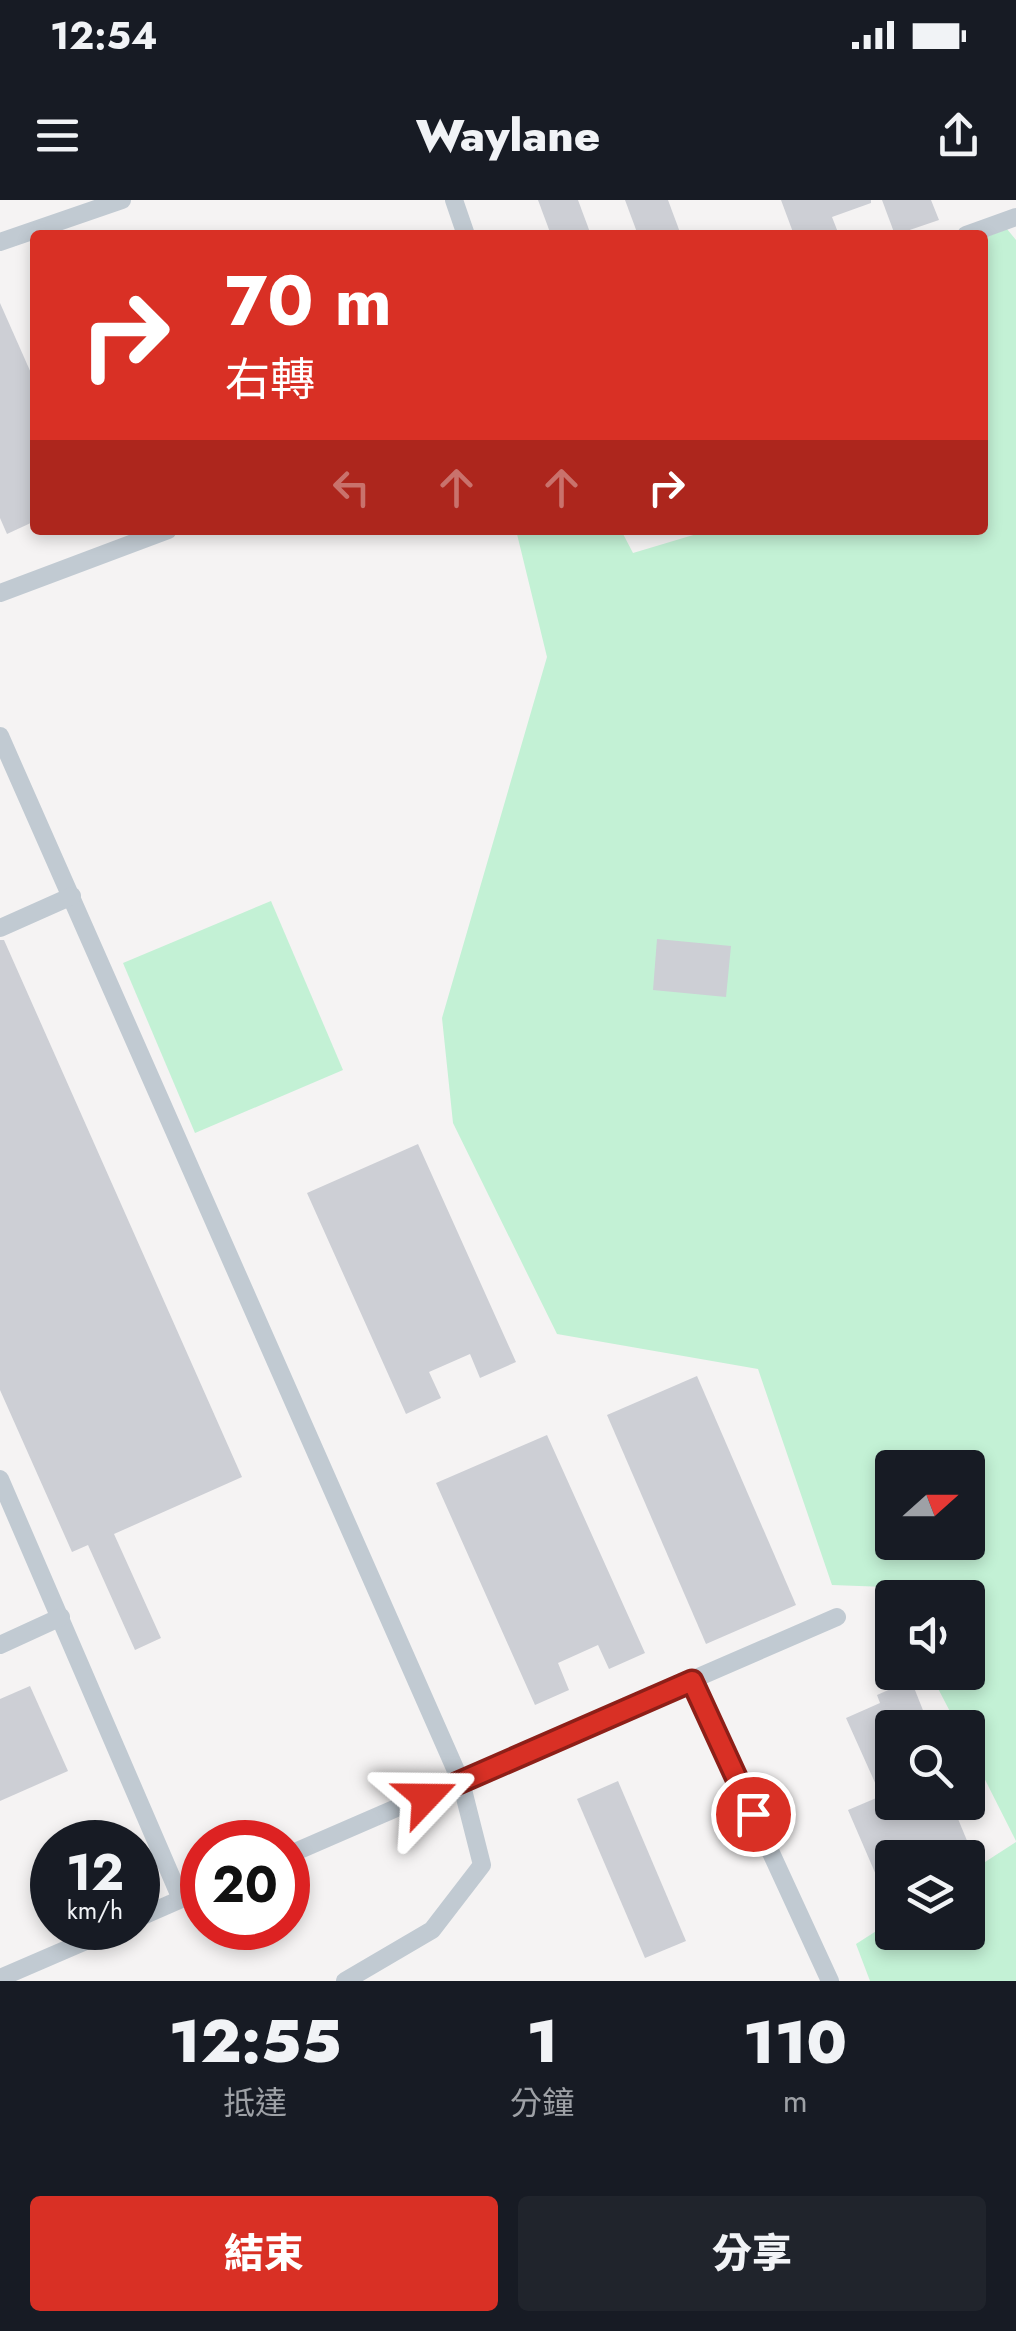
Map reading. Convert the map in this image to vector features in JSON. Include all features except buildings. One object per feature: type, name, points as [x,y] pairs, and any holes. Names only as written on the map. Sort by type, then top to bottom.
[{"type":"lane","points":[[62,228],[122,200]]},
{"type":"lane","points":[[454,200],[464,230]]},
{"type":"lane","points":[[980,230],[1016,217]]},
{"type":"lane","points":[[0,242],[30,235]]},
{"type":"lane","points":[[0,593],[154,535]]},
{"type":"lane","points":[[0,736],[461,1782],[482,1865],[432,1930],[345,1981]]},
{"type":"lane","points":[[0,928],[72,896]]},
{"type":"lane","points":[[0,1479],[180,1894]]},
{"type":"lane","points":[[0,1645],[61,1618]]},
{"type":"lane","points":[[310,1845],[837,1618]]},
{"type":"lane","points":[[692,1681],[830,1981]]},
{"type":"lane","points":[[0,1978],[65,1950]]},
{"type":"green space","points":[[1007,229],[1016,240],[1016,1841],[985,1780],[985,1710],[949,1710],[939,1690],[985,1690],[985,1580],[875,1580],[875,1587],[832,1585],[758,1369],[557,1334],[453,1123],[442,1018],[547,657],[517,535],[624,535],[633,553],[693,535],[988,535],[988,236]]},
{"type":"green space","points":[[271,901],[343,1070],[195,1133],[123,963]]},
{"type":"green space","points":[[1016,1842],[1016,1981],[870,1981],[856,1944],[875,1932],[875,1950],[985,1950],[985,1862]]},
{"type":"route","points":[[426,1797],[692,1681],[753,1814]]}]
